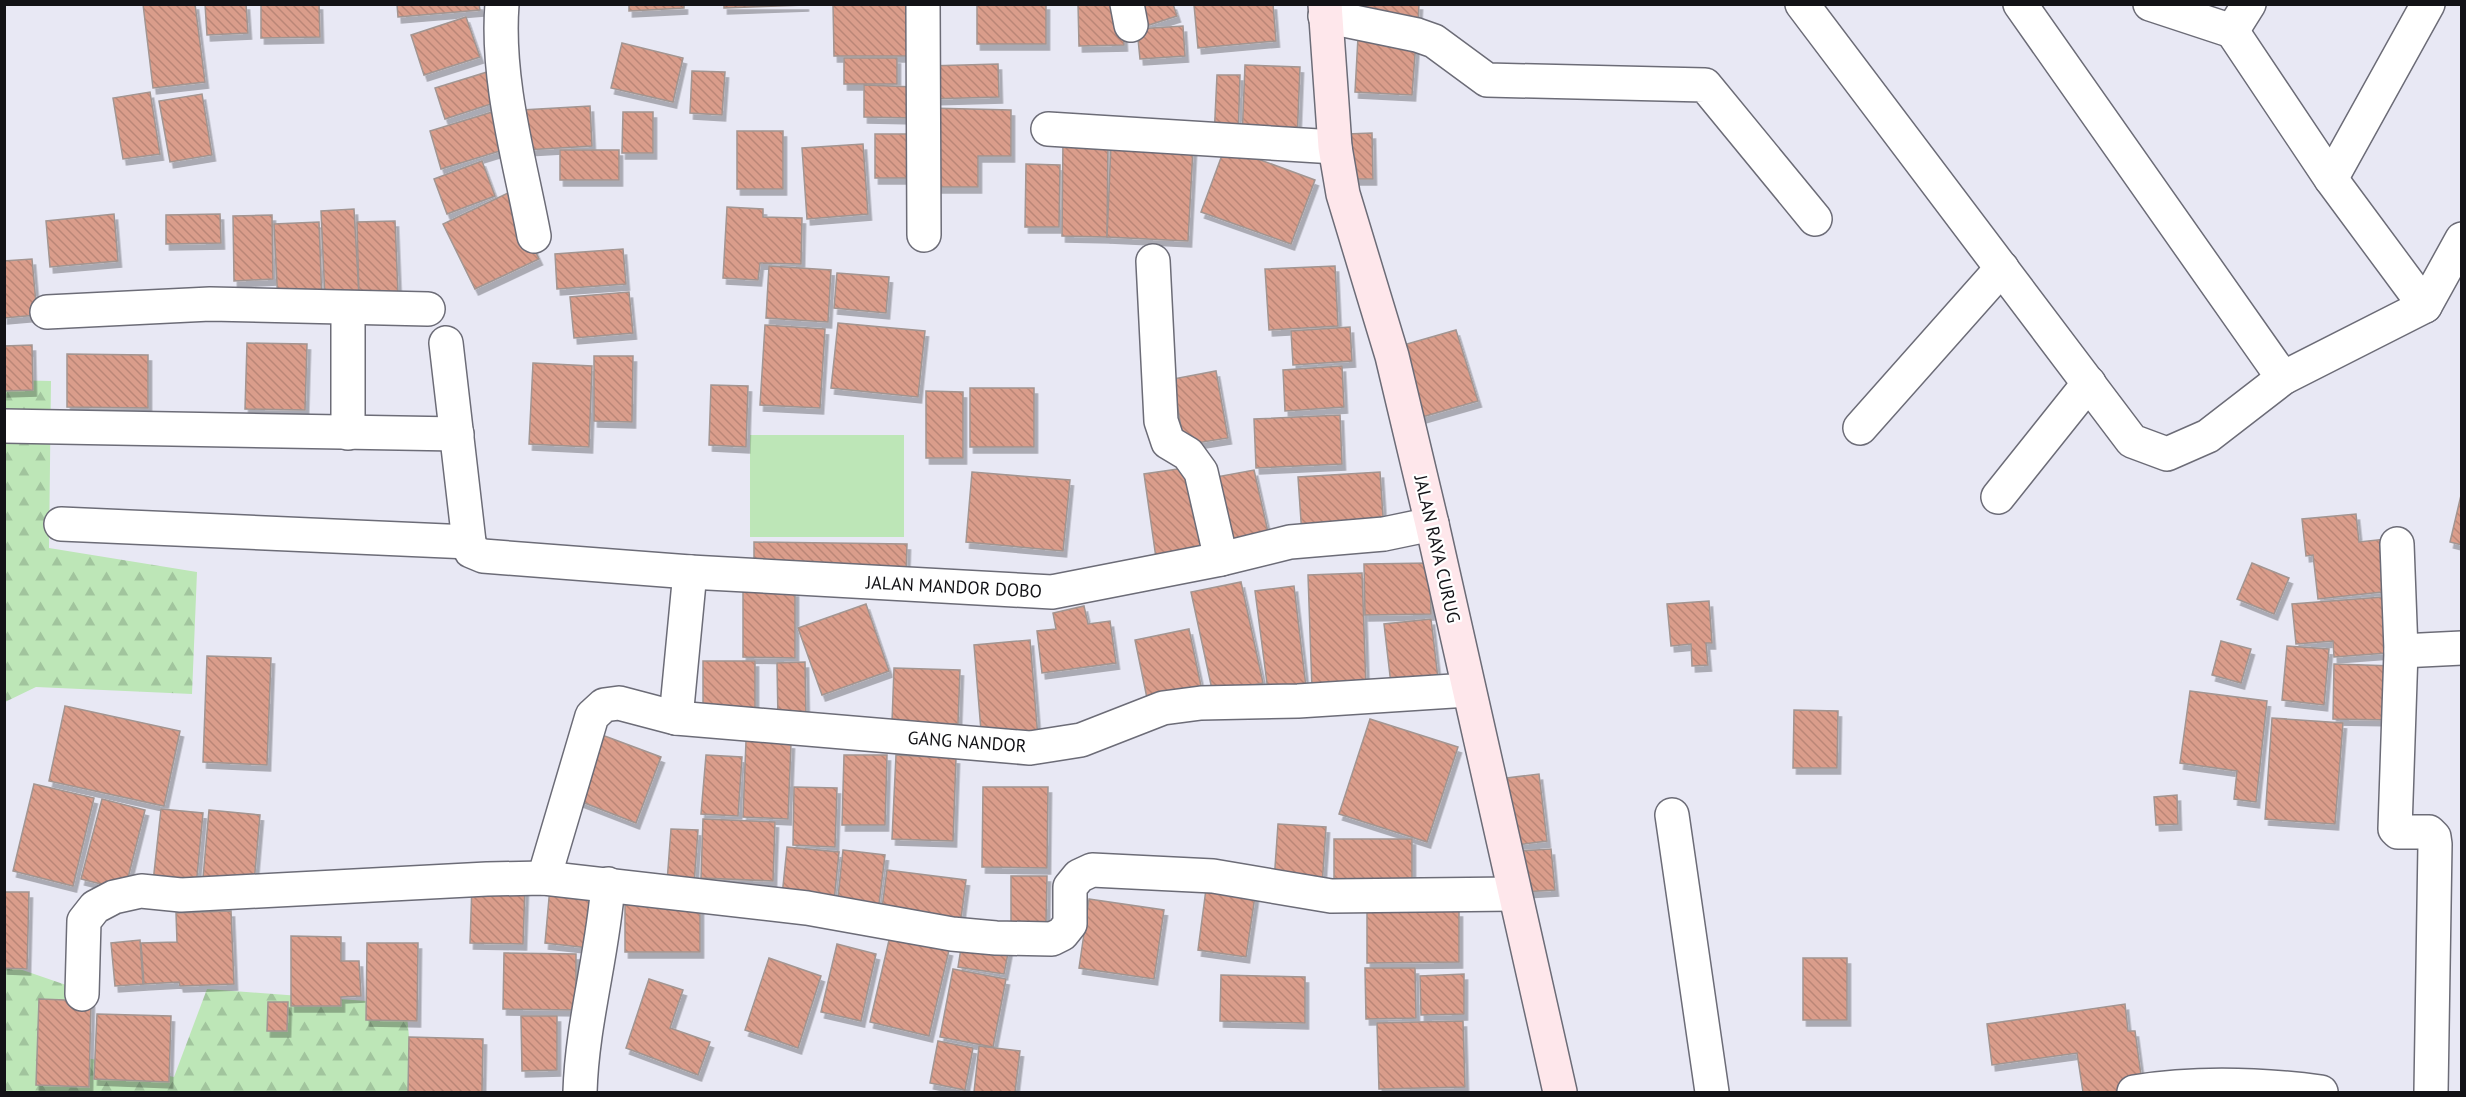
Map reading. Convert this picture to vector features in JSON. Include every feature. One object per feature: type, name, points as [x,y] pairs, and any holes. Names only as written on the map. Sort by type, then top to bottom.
[{"type":"main road","name":"JALAN RAYA CURUG","points":[[1325,10],[1335,147],[1344,194],[1392,356],[1560,1092]]},
{"type":"street","points":[[502,4],[501,23],[506,82],[534,236]]},
{"type":"street","points":[[922,4],[924,235]]},
{"type":"street","points":[[1802,4],[2132,441],[2167,454],[2208,436],[2283,378],[2425,306],[2462,238]]},
{"type":"street","points":[[2020,4],[2283,378]]},
{"type":"street","points":[[2150,4],[2240,18],[2331,179],[2425,306]]},
{"type":"street","points":[[2331,179],[2428,4]]},
{"type":"street","points":[[1325,10],[1434,41],[1487,80],[1705,85],[1815,219]]},
{"type":"street","points":[[1048,129],[1335,147]]},
{"type":"street","points":[[1153,261],[1161,421],[1168,442],[1188,454],[1201,472],[1221,559]]},
{"type":"street","points":[[1860,428],[2002,268]]},
{"type":"street","points":[[47,312],[210,304],[428,309]]},
{"type":"street","points":[[348,308],[348,433]]},
{"type":"street","points":[[446,343],[470,546]]},
{"type":"street","points":[[1998,497],[2089,383]]},
{"type":"street","points":[[4,426],[456,434]]},
{"type":"street","name":"JALAN MANDOR DOBO","points":[[61,524],[470,546],[483,556],[690,572],[1052,592],[1221,559],[1290,542],[1384,534],[1432,524]]},
{"type":"street","points":[[2397,544],[2402,651],[2395,829],[2398,832],[2429,832],[2434,837],[2435,844],[2431,1092]]},
{"type":"street","points":[[676,718],[690,572]]},
{"type":"street","points":[[2402,651],[2462,648]]},
{"type":"street","name":"GANG NANDOR","points":[[544,878],[592,716],[604,705],[619,703],[676,718],[1030,748],[1081,740],[1163,708],[1468,690]]},
{"type":"street","points":[[1672,815],[1712,1092]]},
{"type":"street","points":[[82,994],[84,921],[95,907],[114,897],[141,891],[181,895],[544,878],[807,908],[952,934],[1041,939],[1052,939],[1062,934],[1070,924],[1070,887],[1079,876],[1092,870],[1213,876],[1331,896],[1514,894]]},
{"type":"street","points":[[580,1092],[580,1070],[591,987],[605,925],[608,884]]},
{"type":"street","points":[[2134,1092],[2166,1087],[2219,1085],[2283,1087],[2320,1092]]},
{"type":"green space","points":[[5,380],[51,381],[49,548],[197,572],[192,694],[36,687],[5,702]]},
{"type":"green space","points":[[750,435],[904,435],[904,537],[750,537]]},
{"type":"green space","points":[[5,964],[69,986],[60,1052],[174,1077],[207,989],[406,1004],[414,1092],[5,1092]]},
{"type":"building","points":[[143,4],[195,4],[205,82],[153,88]]},
{"type":"building","points":[[205,4],[246,4],[248,33],[207,35]]},
{"type":"building","points":[[261,4],[319,4],[320,37],[261,38]]},
{"type":"building","points":[[397,4],[479,4],[480,10],[398,17]]},
{"type":"building","points":[[629,4],[684,4],[684,8],[629,11]]},
{"type":"building","points":[[724,4],[805,4],[805,5],[724,8]]},
{"type":"building","points":[[833,4],[920,4],[921,56],[834,56]]},
{"type":"building","points":[[977,4],[1046,4],[1046,44],[977,44]]},
{"type":"building","points":[[1078,4],[1122,4],[1124,45],[1079,46]]},
{"type":"building","points":[[1138,4],[1173,4],[1177,16],[1146,26]]},
{"type":"building","points":[[1273,4],[1276,41],[1198,48],[1194,5]]},
{"type":"building","points":[[1357,4],[1419,4],[1418,23],[1357,21]]},
{"type":"building","points":[[466,17],[480,57],[424,75],[411,35]]},
{"type":"building","points":[[1183,26],[1185,56],[1140,59],[1137,29]]},
{"type":"building","points":[[1358,37],[1416,41],[1412,95],[1355,92]]},
{"type":"building","points":[[622,43],[683,58],[673,102],[611,88]]},
{"type":"building","points":[[844,58],[897,58],[897,84],[844,84]]},
{"type":"building","points":[[998,64],[999,97],[928,99],[928,66]]},
{"type":"building","points":[[1245,65],[1300,67],[1297,141],[1242,139]]},
{"type":"building","points":[[692,71],[725,72],[722,115],[690,113]]},
{"type":"building","points":[[487,72],[497,102],[445,119],[435,88]]},
{"type":"building","points":[[1217,75],[1240,75],[1238,139],[1214,138]]},
{"type":"building","points":[[864,85],[914,87],[913,118],[864,117]]},
{"type":"building","points":[[150,92],[160,154],[123,159],[113,98]]},
{"type":"building","points":[[202,94],[212,155],[170,162],[159,101]]},
{"type":"building","points":[[590,106],[592,146],[525,150],[522,110]]},
{"type":"building","points":[[928,108],[1011,110],[1011,156],[978,156],[978,187],[928,187]]},
{"type":"building","points":[[492,112],[503,150],[441,169],[430,131]]},
{"type":"building","points":[[623,112],[653,112],[653,153],[622,153]]},
{"type":"building","points":[[737,131],[783,131],[783,189],[737,189]]},
{"type":"building","points":[[1372,133],[1373,179],[1349,179],[1347,134]]},
{"type":"building","points":[[875,134],[911,134],[911,178],[875,178]]},
{"type":"building","points":[[1063,137],[1108,138],[1107,237],[1062,236]]},
{"type":"building","points":[[863,144],[868,214],[807,219],[802,148]]},
{"type":"building","points":[[1111,145],[1193,149],[1188,241],[1107,237]]},
{"type":"building","points":[[1225,147],[1315,180],[1291,244],[1201,212]]},
{"type":"building","points":[[560,150],[619,150],[619,180],[560,180]]},
{"type":"building","points":[[482,161],[495,196],[447,214],[434,179]]},
{"type":"building","points":[[1026,164],[1060,165],[1059,227],[1025,227]]},
{"type":"building","points":[[508,193],[539,259],[475,289],[443,224]]},
{"type":"building","points":[[727,207],[763,209],[763,217],[802,218],[801,264],[760,263],[758,280],[723,278]]},
{"type":"building","points":[[354,209],[359,296],[325,298],[321,211]]},
{"type":"building","points":[[114,214],[118,261],[50,267],[46,221]]},
{"type":"building","points":[[220,214],[221,243],[166,244],[166,215]]},
{"type":"building","points":[[272,215],[273,279],[234,281],[233,216]]},
{"type":"building","points":[[395,221],[398,294],[359,296],[357,222]]},
{"type":"building","points":[[319,222],[322,303],[278,304],[274,224]]},
{"type":"building","points":[[623,249],[626,284],[557,289],[555,254]]},
{"type":"building","points":[[32,259],[37,315],[4,318],[4,261]]},
{"type":"building","points":[[769,266],[831,270],[828,322],[766,318]]},
{"type":"building","points":[[1335,266],[1338,326],[1269,330],[1265,269]]},
{"type":"building","points":[[837,273],[889,277],[886,313],[834,308]]},
{"type":"building","points":[[629,292],[633,333],[574,338],[570,297]]},
{"type":"building","points":[[838,323],[925,331],[918,397],[831,388]]},
{"type":"building","points":[[765,325],[825,329],[820,408],[760,405]]},
{"type":"building","points":[[1350,327],[1352,361],[1293,365],[1291,331]]},
{"type":"building","points":[[1456,330],[1478,401],[1422,417],[1400,346]]},
{"type":"building","points":[[247,343],[307,344],[305,410],[245,409]]},
{"type":"building","points":[[32,345],[33,390],[4,391],[4,346]]},
{"type":"building","points":[[67,354],[148,355],[148,408],[67,407]]},
{"type":"building","points":[[594,356],[633,356],[632,422],[594,421]]},
{"type":"building","points":[[533,363],[592,366],[589,447],[529,444]]},
{"type":"building","points":[[1342,366],[1344,407],[1285,411],[1283,370]]},
{"type":"building","points":[[1216,371],[1228,438],[1184,445],[1173,379]]},
{"type":"building","points":[[711,385],[748,386],[746,447],[709,445]]},
{"type":"building","points":[[970,388],[1034,388],[1034,447],[970,447]]},
{"type":"building","points":[[926,391],[963,392],[963,458],[926,458]]},
{"type":"building","points":[[1340,415],[1342,464],[1256,468],[1254,419]]},
{"type":"building","points":[[1198,466],[1211,549],[1156,558],[1144,474]]},
{"type":"building","points":[[1254,470],[1270,541],[1232,549],[1216,477]]},
{"type":"building","points":[[972,472],[1070,480],[1063,551],[966,542]]},
{"type":"building","points":[[1380,472],[1384,531],[1302,536],[1298,477]]},
{"type":"building","points":[[2462,491],[2462,545],[2450,542]]},
{"type":"building","points":[[2356,514],[2359,542],[2386,539],[2391,591],[2318,599],[2313,555],[2306,556],[2302,519]]},
{"type":"building","points":[[754,542],[907,544],[906,575],[754,573]]},
{"type":"building","points":[[1430,563],[1431,614],[1365,615],[1364,564]]},
{"type":"building","points":[[2252,563],[2289,578],[2274,614],[2237,599]]},
{"type":"building","points":[[1362,573],[1366,688],[1312,690],[1308,575]]},
{"type":"building","points":[[1241,582],[1263,683],[1213,694],[1191,592]]},
{"type":"building","points":[[1294,586],[1306,687],[1268,691],[1255,591]]},
{"type":"building","points":[[743,591],[795,591],[795,658],[743,657]]},
{"type":"building","points":[[2396,596],[2400,652],[2334,657],[2333,641],[2296,644],[2292,604]]},
{"type":"building","points":[[1709,601],[1712,643],[1706,643],[1708,665],[1692,666],[1691,644],[1671,646],[1667,604]]},
{"type":"building","points":[[866,604],[889,671],[822,695],[798,628]]},
{"type":"building","points":[[1084,606],[1088,624],[1110,621],[1116,663],[1042,673],[1037,631],[1056,629],[1053,613]]},
{"type":"building","points":[[1431,619],[1439,687],[1392,693],[1384,624]]},
{"type":"building","points":[[1189,629],[1201,686],[1147,698],[1135,640]]},
{"type":"building","points":[[1030,640],[1038,738],[982,743],[974,645]]},
{"type":"building","points":[[2221,641],[2251,649],[2241,683],[2212,675]]},
{"type":"building","points":[[2287,646],[2329,649],[2324,705],[2282,700]]},
{"type":"building","points":[[207,656],[271,658],[267,765],[203,762]]},
{"type":"building","points":[[703,661],[755,661],[755,715],[703,715]]},
{"type":"building","points":[[805,662],[806,720],[778,721],[777,663]]},
{"type":"building","points":[[2334,664],[2394,666],[2393,720],[2333,719]]},
{"type":"building","points":[[894,668],[960,670],[958,724],[892,722]]},
{"type":"building","points":[[2190,691],[2267,701],[2256,802],[2234,799],[2237,771],[2180,763]]},
{"type":"building","points":[[65,706],[180,731],[164,806],[49,781]]},
{"type":"building","points":[[1794,710],[1838,711],[1837,768],[1793,768]]},
{"type":"building","points":[[2272,718],[2343,723],[2335,824],[2265,819]]},
{"type":"building","points":[[1370,719],[1458,747],[1427,842],[1339,814]]},
{"type":"building","points":[[602,735],[661,757],[636,823],[577,800]]},
{"type":"building","points":[[746,741],[791,743],[788,819],[743,817]]},
{"type":"building","points":[[706,755],[742,757],[738,816],[701,814]]},
{"type":"building","points":[[844,755],[887,755],[885,825],[842,825]]},
{"type":"building","points":[[896,755],[956,758],[953,841],[892,839]]},
{"type":"building","points":[[1539,774],[1547,841],[1516,845],[1507,778]]},
{"type":"building","points":[[34,784],[94,798],[73,886],[13,871]]},
{"type":"building","points":[[794,787],[837,788],[835,847],[793,845]]},
{"type":"building","points":[[983,787],[1048,787],[1047,868],[982,867]]},
{"type":"building","points":[[2177,795],[2178,824],[2156,825],[2154,797]]},
{"type":"building","points":[[102,799],[145,810],[125,890],[81,879]]},
{"type":"building","points":[[161,809],[203,813],[196,887],[153,882]]},
{"type":"building","points":[[209,810],[260,815],[254,883],[203,878]]},
{"type":"building","points":[[703,819],[775,822],[773,881],[701,878]]},
{"type":"building","points":[[1278,824],[1326,827],[1322,886],[1274,882]]},
{"type":"building","points":[[671,829],[698,830],[694,884],[667,882]]},
{"type":"building","points":[[1334,839],[1412,839],[1412,892],[1334,893]]},
{"type":"building","points":[[787,847],[839,852],[834,901],[782,896]]},
{"type":"building","points":[[1551,849],[1555,890],[1523,892],[1520,851]]},
{"type":"building","points":[[843,850],[885,855],[878,912],[837,907]]},
{"type":"building","points":[[887,870],[966,880],[960,926],[881,916]]},
{"type":"building","points":[[1011,876],[1047,876],[1046,922],[1011,922]]},
{"type":"building","points":[[472,885],[525,886],[523,944],[470,943]]},
{"type":"building","points":[[550,887],[594,891],[589,948],[545,943]]},
{"type":"building","points":[[1206,889],[1255,896],[1246,957],[1198,950]]},
{"type":"building","points":[[4,892],[29,892],[27,969],[4,968]]},
{"type":"building","points":[[625,899],[700,899],[700,952],[625,952]]},
{"type":"building","points":[[1089,899],[1164,910],[1154,979],[1079,968]]},
{"type":"building","points":[[231,911],[234,984],[180,986],[179,982],[144,984],[141,943],[177,942],[176,913]]},
{"type":"building","points":[[1367,911],[1459,911],[1459,962],[1367,963]]},
{"type":"building","points":[[291,936],[341,937],[341,961],[359,961],[361,996],[341,997],[341,1006],[291,1006]]},
{"type":"building","points":[[890,936],[949,950],[929,1036],[870,1022]]},
{"type":"building","points":[[963,936],[1010,943],[1004,974],[958,967]]},
{"type":"building","points":[[140,940],[143,984],[115,986],[111,943]]},
{"type":"building","points":[[367,943],[418,943],[417,1021],[366,1020]]},
{"type":"building","points":[[837,944],[876,954],[861,1021],[821,1012]]},
{"type":"building","points":[[504,953],[576,954],[576,1010],[503,1009]]},
{"type":"building","points":[[769,958],[821,976],[798,1048],[745,1030]]},
{"type":"building","points":[[1803,958],[1847,958],[1847,1020],[1803,1020]]},
{"type":"building","points":[[1365,968],[1415,968],[1416,1018],[1366,1019]]},
{"type":"building","points":[[953,969],[1006,979],[993,1047],[940,1037]]},
{"type":"building","points":[[1464,974],[1464,1014],[1421,1015],[1420,976]]},
{"type":"building","points":[[1221,975],[1305,977],[1305,1023],[1220,1021]]},
{"type":"building","points":[[649,979],[683,990],[670,1028],[710,1042],[698,1075],[626,1048]]},
{"type":"building","points":[[39,999],[91,1001],[89,1087],[36,1085]]},
{"type":"building","points":[[268,1002],[288,1002],[287,1031],[267,1031]]},
{"type":"building","points":[[2125,1004],[2128,1031],[2135,1031],[2143,1090],[2083,1092],[2077,1053],[1992,1065],[1987,1024]]},
{"type":"building","points":[[97,1014],[171,1016],[169,1082],[94,1079]]},
{"type":"building","points":[[521,1016],[557,1016],[557,1070],[522,1071]]},
{"type":"building","points":[[1463,1021],[1465,1087],[1379,1089],[1377,1023]]},
{"type":"building","points":[[409,1037],[483,1039],[482,1092],[408,1092]]},
{"type":"building","points":[[938,1041],[973,1048],[965,1090],[930,1083]]},
{"type":"building","points":[[979,1046],[1020,1051],[1015,1092],[974,1092]]}]
